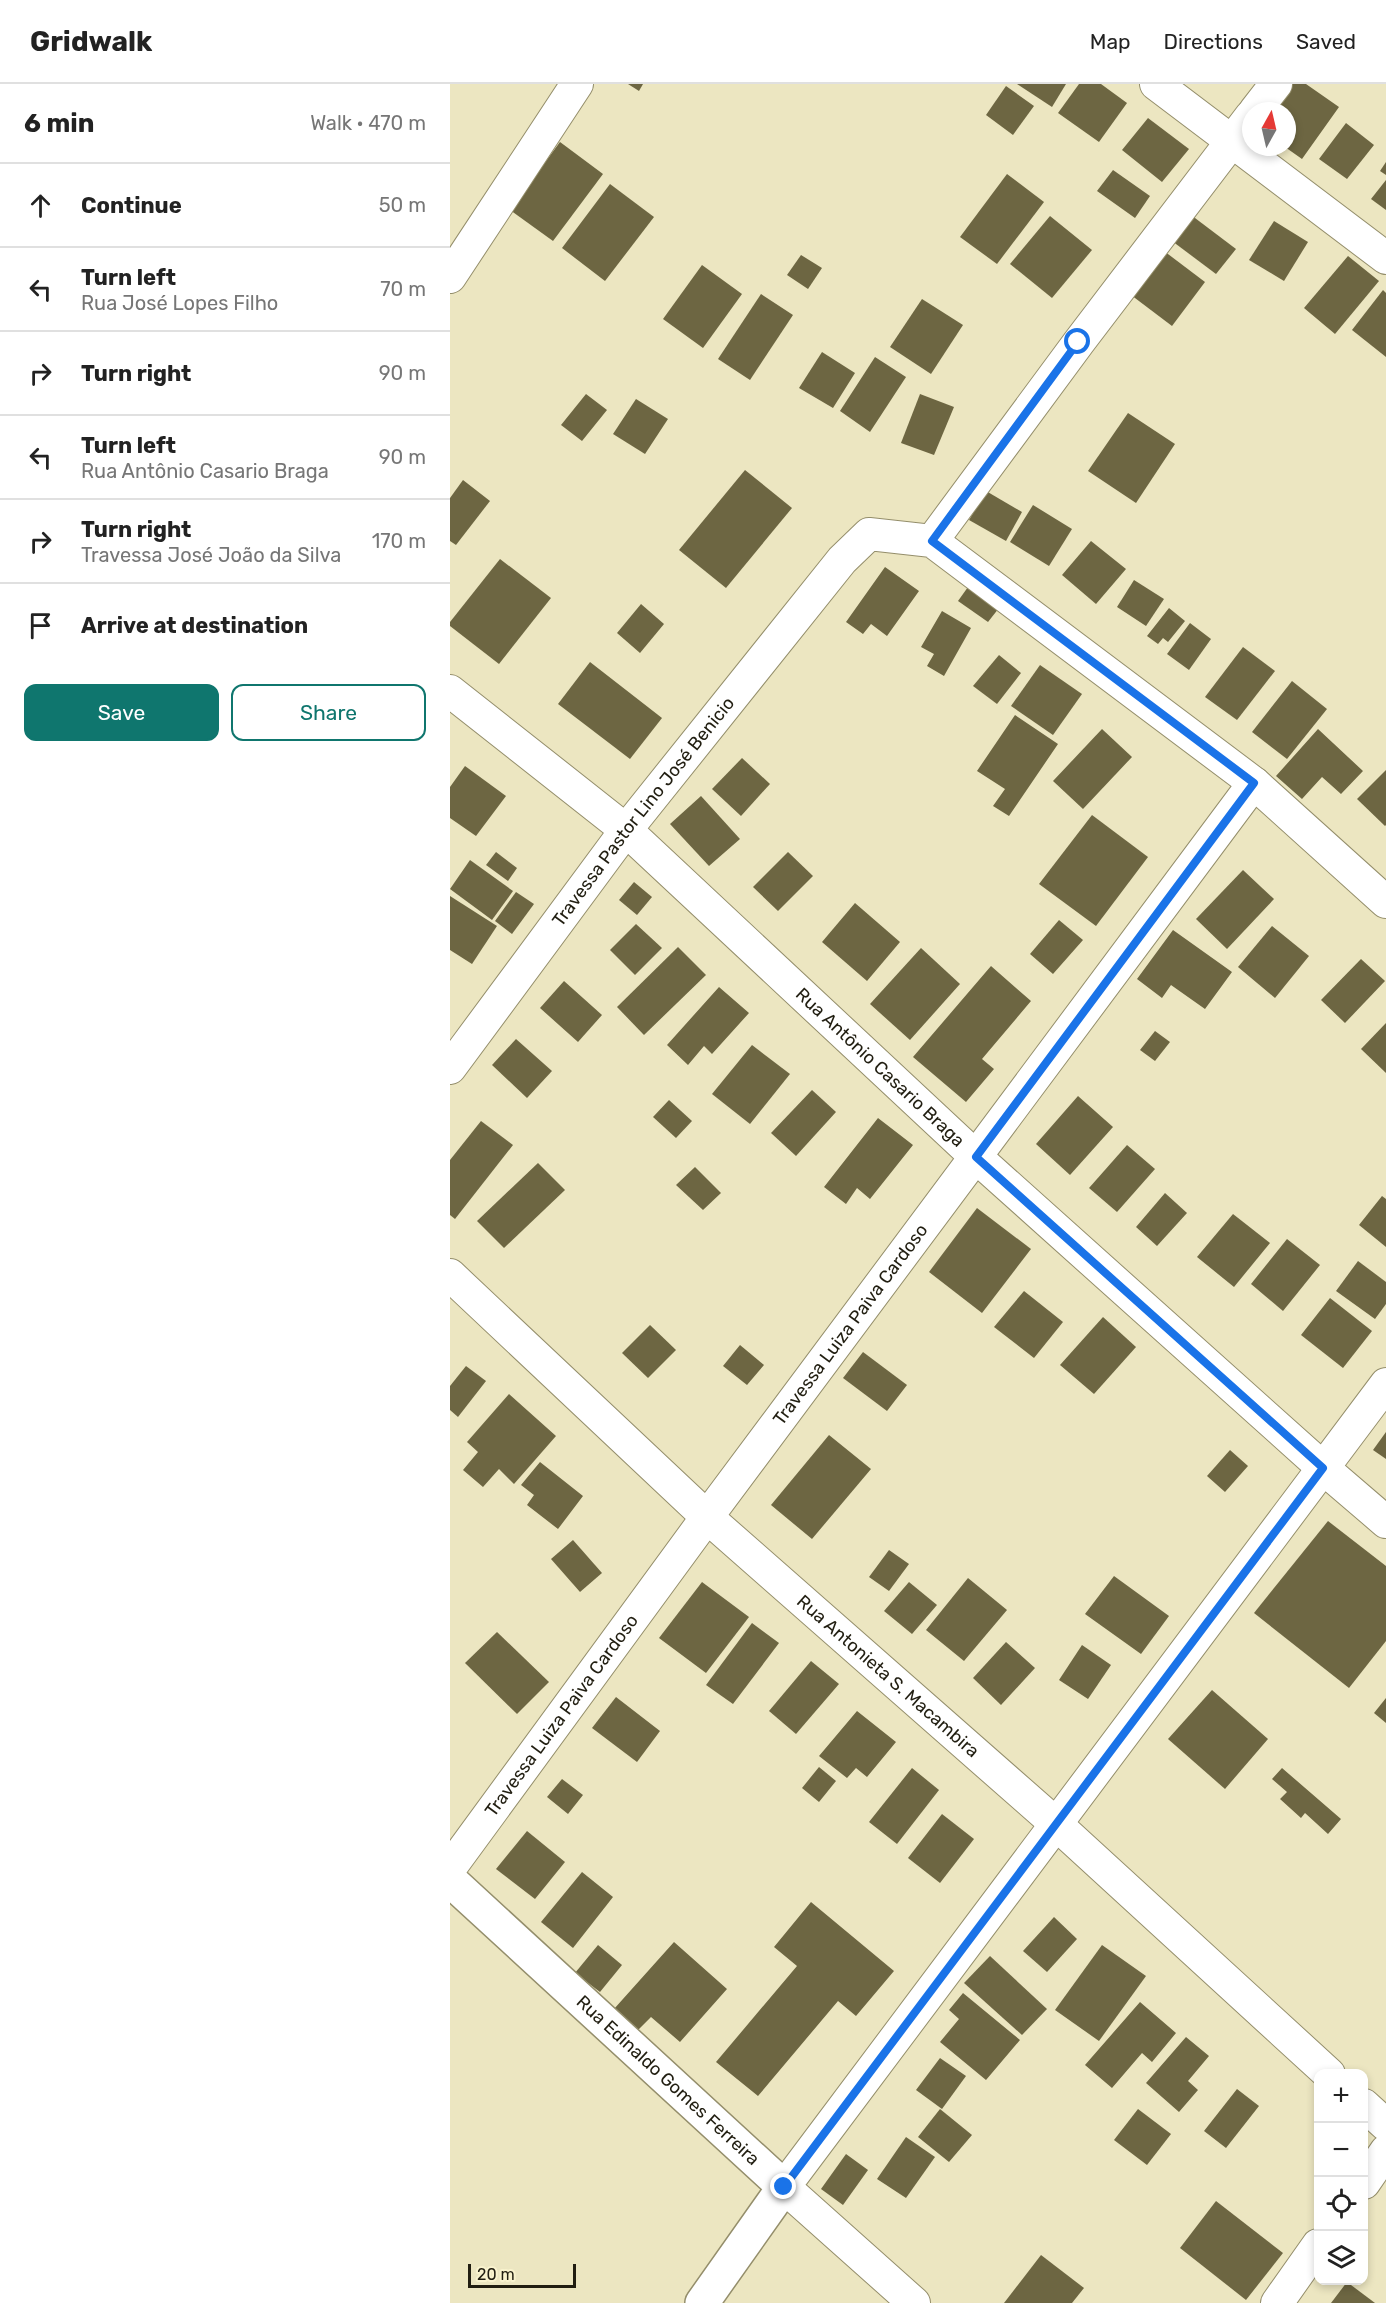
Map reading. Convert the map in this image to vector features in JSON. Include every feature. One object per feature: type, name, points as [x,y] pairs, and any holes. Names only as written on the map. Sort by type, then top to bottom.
[{"type":"street","points":[[450,277],[577,84]]},
{"type":"street","points":[[1156,84],[1386,258]]},
{"type":"street","points":[[1262,102],[1276,84]]},
{"type":"street","points":[[1242,128],[1078,342],[932,541],[1254,783],[1386,902]]},
{"type":"street","name":"Travessa Pastor Lino José Benicio","points":[[450,1068],[626,830],[842,560],[869,534],[932,541]]},
{"type":"street","name":"Rua Antônio Casario Braga","points":[[450,691],[626,830],[976,1157],[1386,1522]]},
{"type":"street","name":"Travessa Luiza Paiva Cardoso","points":[[450,1868],[707,1517],[1254,783]]},
{"type":"street","name":"Rua Antonieta S. Macambira","points":[[450,1275],[707,1517],[1055,1823],[1325,2069]]},
{"type":"street","points":[[702,2303],[784,2187],[1386,1384]]},
{"type":"street","name":"Rua Edinaldo Gomes Ferreira","points":[[450,1880],[784,2187],[914,2303]]},
{"type":"street","points":[[1368,2109],[1386,2125]]},
{"type":"street","points":[[1368,2177],[1386,2151]]},
{"type":"street","points":[[1277,2303],[1314,2251]]},
{"type":"building","points":[[628,84],[643,84],[639,91]]},
{"type":"building","points":[[1017,84],[1066,84],[1052,107]]},
{"type":"building","points":[[1079,84],[1101,84],[1127,103],[1099,142],[1058,113]]},
{"type":"building","points":[[1288,84],[1306,84],[1339,107],[1302,159],[1296,155],[1296,102],[1275,102]]},
{"type":"building","points":[[1006,86],[1034,106],[1013,135],[986,115]]},
{"type":"building","points":[[1148,118],[1189,149],[1162,182],[1122,150]]},
{"type":"building","points":[[1346,123],[1374,145],[1347,179],[1319,159]]},
{"type":"building","points":[[560,142],[603,174],[553,241],[510,210]]},
{"type":"building","points":[[1386,162],[1386,175],[1380,171]]},
{"type":"building","points":[[1113,170],[1150,196],[1135,218],[1097,191]]},
{"type":"building","points":[[1007,174],[1044,202],[997,264],[960,237]]},
{"type":"building","points":[[1386,180],[1386,210],[1371,199]]},
{"type":"building","points":[[610,184],[654,217],[605,281],[562,248]]},
{"type":"building","points":[[1191,215],[1236,249],[1216,274],[1172,241]]},
{"type":"building","points":[[1050,216],[1092,250],[1052,298],[1010,264]]},
{"type":"building","points":[[1274,221],[1308,242],[1284,281],[1249,260]]},
{"type":"building","points":[[1164,251],[1205,282],[1172,326],[1131,295]]},
{"type":"building","points":[[801,255],[822,268],[808,289],[787,275]]},
{"type":"building","points":[[1348,256],[1379,281],[1335,334],[1304,308]]},
{"type":"building","points":[[702,265],[742,294],[703,348],[663,319]]},
{"type":"building","points":[[1383,290],[1386,293],[1386,357],[1352,330]]},
{"type":"building","points":[[761,294],[793,315],[750,380],[718,359]]},
{"type":"building","points":[[922,299],[963,325],[931,374],[890,347]]},
{"type":"building","points":[[822,352],[855,373],[833,408],[799,388]]},
{"type":"building","points":[[875,357],[906,377],[870,432],[840,411]]},
{"type":"building","points":[[586,394],[607,410],[582,441],[561,425]]},
{"type":"building","points":[[920,394],[954,407],[934,455],[901,443]]},
{"type":"building","points":[[636,399],[668,419],[645,454],[613,434]]},
{"type":"building","points":[[1128,413],[1175,444],[1136,503],[1088,471]]},
{"type":"building","points":[[745,470],[792,508],[726,588],[679,550]]},
{"type":"building","points":[[463,480],[490,501],[456,545],[450,541],[450,498]]},
{"type":"building","points":[[986,491],[1022,512],[1006,541],[969,520]]},
{"type":"building","points":[[1033,505],[1072,529],[1049,566],[1010,542]]},
{"type":"building","points":[[1091,541],[1126,569],[1096,604],[1062,575]]},
{"type":"building","points":[[500,559],[551,598],[499,664],[450,626],[450,622]]},
{"type":"building","points":[[885,567],[919,591],[887,636],[871,624],[863,634],[846,622]]},
{"type":"building","points":[[1134,580],[1164,599],[1146,626],[1117,607]]},
{"type":"building","points":[[968,587],[999,608],[988,622],[958,601]]},
{"type":"building","points":[[641,604],[664,624],[640,653],[617,633]]},
{"type":"building","points":[[1169,608],[1185,621],[1168,642],[1163,638],[1158,644],[1147,636]]},
{"type":"building","points":[[942,611],[971,628],[944,676],[927,666],[934,654],[921,647]]},
{"type":"building","points":[[1190,623],[1211,639],[1189,670],[1167,654]]},
{"type":"building","points":[[1243,647],[1275,671],[1237,720],[1205,697]]},
{"type":"building","points":[[999,655],[1021,673],[997,704],[973,686]]},
{"type":"building","points":[[590,662],[662,718],[630,759],[558,704]]},
{"type":"building","points":[[1040,665],[1082,694],[1053,735],[1011,706]]},
{"type":"building","points":[[1292,681],[1327,709],[1287,759],[1252,732]]},
{"type":"building","points":[[1015,715],[1058,744],[1009,816],[993,806],[1005,789],[977,771]]},
{"type":"building","points":[[1102,729],[1132,757],[1083,809],[1053,781]]},
{"type":"building","points":[[1318,729],[1363,771],[1341,794],[1322,777],[1302,799],[1276,776]]},
{"type":"building","points":[[742,758],[770,784],[741,816],[712,789]]},
{"type":"building","points":[[465,766],[506,796],[476,836],[450,818],[450,787]]},
{"type":"building","points":[[1386,770],[1386,825],[1385,826],[1357,799]]},
{"type":"building","points":[[701,796],[740,839],[709,866],[670,824]]},
{"type":"building","points":[[1092,815],[1148,857],[1096,926],[1039,884]]},
{"type":"building","points":[[496,852],[517,868],[508,881],[486,865]]},
{"type":"building","points":[[788,852],[813,876],[778,911],[753,887]]},
{"type":"building","points":[[470,860],[513,891],[492,920],[450,889]]},
{"type":"building","points":[[1243,870],[1274,899],[1227,949],[1196,919]]},
{"type":"building","points":[[634,882],[652,897],[637,915],[619,900]]},
{"type":"building","points":[[516,892],[534,904],[512,934],[495,921]]},
{"type":"building","points":[[450,896],[497,926],[472,964],[450,950]]},
{"type":"building","points":[[855,903],[900,942],[867,981],[822,942]]},
{"type":"building","points":[[1059,920],[1083,940],[1053,974],[1030,954]]},
{"type":"building","points":[[636,924],[662,948],[635,975],[610,950]]},
{"type":"building","points":[[1272,926],[1309,956],[1275,998],[1238,967]]},
{"type":"building","points":[[1173,930],[1232,972],[1205,1009],[1171,985],[1162,998],[1137,979]]},
{"type":"building","points":[[678,947],[706,975],[644,1035],[617,1007]]},
{"type":"building","points":[[921,948],[960,984],[910,1040],[870,1004]]},
{"type":"building","points":[[1361,959],[1385,981],[1345,1023],[1321,1000]]},
{"type":"building","points":[[991,966],[1031,1001],[982,1059],[994,1069],[966,1102],[913,1057]]},
{"type":"building","points":[[564,981],[602,1015],[578,1042],[540,1008]]},
{"type":"building","points":[[719,987],[749,1013],[712,1054],[704,1046],[688,1065],[667,1045]]},
{"type":"building","points":[[1386,1023],[1386,1073],[1361,1049]]},
{"type":"building","points":[[1155,1031],[1170,1042],[1155,1061],[1140,1050]]},
{"type":"building","points":[[516,1039],[552,1071],[527,1098],[492,1065]]},
{"type":"building","points":[[752,1045],[790,1074],[750,1124],[712,1094]]},
{"type":"building","points":[[812,1090],[836,1112],[796,1156],[771,1133]]},
{"type":"building","points":[[1078,1096],[1113,1127],[1070,1175],[1036,1144]]},
{"type":"building","points":[[669,1100],[692,1121],[676,1138],[653,1117]]},
{"type":"building","points":[[878,1118],[913,1145],[870,1199],[857,1188],[846,1204],[824,1187]]},
{"type":"building","points":[[481,1121],[513,1145],[455,1219],[450,1215],[450,1160]]},
{"type":"building","points":[[1127,1145],[1155,1169],[1117,1212],[1089,1188]]},
{"type":"building","points":[[538,1163],[565,1190],[504,1248],[477,1221]]},
{"type":"building","points":[[695,1167],[721,1193],[703,1210],[676,1185]]},
{"type":"building","points":[[1165,1193],[1187,1213],[1157,1246],[1136,1227]]},
{"type":"building","points":[[1382,1196],[1386,1199],[1386,1247],[1359,1225]]},
{"type":"building","points":[[977,1208],[1031,1249],[982,1313],[929,1272]]},
{"type":"building","points":[[1233,1214],[1270,1243],[1234,1287],[1197,1257]]},
{"type":"building","points":[[1287,1239],[1320,1265],[1283,1311],[1251,1284]]},
{"type":"building","points":[[1358,1261],[1386,1282],[1386,1304],[1375,1319],[1336,1291]]},
{"type":"building","points":[[1024,1291],[1063,1322],[1034,1358],[994,1327]]},
{"type":"building","points":[[1330,1298],[1372,1331],[1343,1368],[1301,1335]]},
{"type":"building","points":[[1103,1317],[1136,1347],[1094,1394],[1060,1365]]},
{"type":"building","points":[[650,1325],[676,1350],[648,1378],[622,1353]]},
{"type":"building","points":[[740,1345],[764,1365],[747,1385],[723,1366]]},
{"type":"building","points":[[863,1352],[907,1385],[887,1411],[843,1378]]},
{"type":"building","points":[[466,1366],[486,1381],[458,1417],[450,1410],[450,1386]]},
{"type":"building","points":[[509,1394],[556,1436],[514,1484],[499,1469],[483,1487],[463,1470],[478,1452],[467,1442]]},
{"type":"building","points":[[1386,1432],[1386,1459],[1373,1450]]},
{"type":"building","points":[[829,1435],[871,1469],[812,1539],[771,1505]]},
{"type":"building","points":[[1230,1450],[1248,1466],[1225,1492],[1207,1476]]},
{"type":"building","points":[[540,1462],[583,1496],[558,1529],[527,1505],[534,1495],[521,1485]]},
{"type":"building","points":[[1328,1521],[1386,1566],[1386,1641],[1349,1688],[1254,1613]]},
{"type":"building","points":[[573,1540],[602,1573],[580,1592],[551,1559]]},
{"type":"building","points":[[889,1550],[909,1564],[889,1591],[869,1577]]},
{"type":"building","points":[[1114,1576],[1169,1616],[1141,1654],[1085,1614]]},
{"type":"building","points":[[968,1578],[1007,1610],[964,1661],[926,1630]]},
{"type":"building","points":[[702,1582],[749,1617],[706,1673],[659,1638]]},
{"type":"building","points":[[909,1582],[937,1605],[912,1634],[884,1611]]},
{"type":"building","points":[[752,1623],[779,1643],[733,1704],[706,1685]]},
{"type":"building","points":[[497,1632],[549,1682],[517,1714],[465,1663]]},
{"type":"building","points":[[1006,1642],[1035,1668],[1001,1705],[973,1678]]},
{"type":"building","points":[[1082,1645],[1111,1665],[1088,1699],[1059,1680]]},
{"type":"building","points":[[811,1661],[839,1684],[796,1734],[769,1711]]},
{"type":"building","points":[[1212,1690],[1268,1739],[1225,1789],[1168,1739]]},
{"type":"building","points":[[616,1697],[660,1731],[637,1762],[592,1728]]},
{"type":"building","points":[[1386,1698],[1386,1723],[1374,1713]]},
{"type":"building","points":[[857,1711],[896,1742],[867,1777],[856,1768],[847,1778],[819,1756]]},
{"type":"building","points":[[819,1767],[836,1781],[819,1802],[802,1788]]},
{"type":"building","points":[[912,1768],[939,1790],[897,1844],[869,1822]]},
{"type":"building","points":[[1282,1768],[1341,1819],[1328,1834],[1305,1813],[1301,1818],[1280,1799],[1287,1792],[1272,1779]]},
{"type":"building","points":[[562,1779],[583,1795],[568,1814],[547,1797]]},
{"type":"building","points":[[942,1814],[974,1839],[940,1883],[908,1858]]},
{"type":"building","points":[[527,1831],[565,1862],[535,1899],[496,1869]]},
{"type":"building","points":[[582,1872],[613,1897],[573,1948],[541,1922]]},
{"type":"building","points":[[811,1902],[894,1971],[856,2016],[838,2001],[758,2096],[716,2062],[797,1966],[774,1947]]},
{"type":"building","points":[[1054,1917],[1077,1939],[1047,1972],[1023,1951]]},
{"type":"building","points":[[674,1942],[727,1989],[680,2042],[651,2017],[638,2030],[614,2009]]},
{"type":"building","points":[[598,1945],[622,1965],[600,1992],[575,1973]]},
{"type":"building","points":[[1102,1945],[1146,1976],[1099,2041],[1055,2010]]},
{"type":"building","points":[[990,1956],[1047,2009],[1022,2035],[964,1983]]},
{"type":"building","points":[[963,1993],[1020,2040],[986,2080],[940,2042],[959,2019],[949,2010]]},
{"type":"building","points":[[1140,2002],[1176,2033],[1152,2062],[1142,2053],[1112,2088],[1085,2065]]},
{"type":"building","points":[[1186,2037],[1209,2056],[1188,2081],[1198,2090],[1179,2112],[1146,2083]]},
{"type":"building","points":[[940,2058],[966,2076],[942,2109],[916,2090]]},
{"type":"building","points":[[1237,2089],[1259,2106],[1226,2148],[1204,2131]]},
{"type":"building","points":[[940,2109],[972,2135],[949,2162],[918,2137]]},
{"type":"building","points":[[1138,2109],[1171,2134],[1147,2165],[1114,2140]]},
{"type":"building","points":[[906,2137],[935,2157],[906,2198],[877,2179]]},
{"type":"building","points":[[846,2154],[868,2170],[843,2205],[821,2189]]},
{"type":"building","points":[[1216,2201],[1283,2253],[1246,2300],[1180,2248]]},
{"type":"building","points":[[1041,2255],[1084,2288],[1072,2303],[1004,2303]]},
{"type":"building","points":[[1345,2285],[1351,2285],[1375,2303],[1331,2303]]},
{"type":"route","points":[[784,2187],[1323,1468],[976,1157],[1254,783],[932,541],[1078,342]]}]
